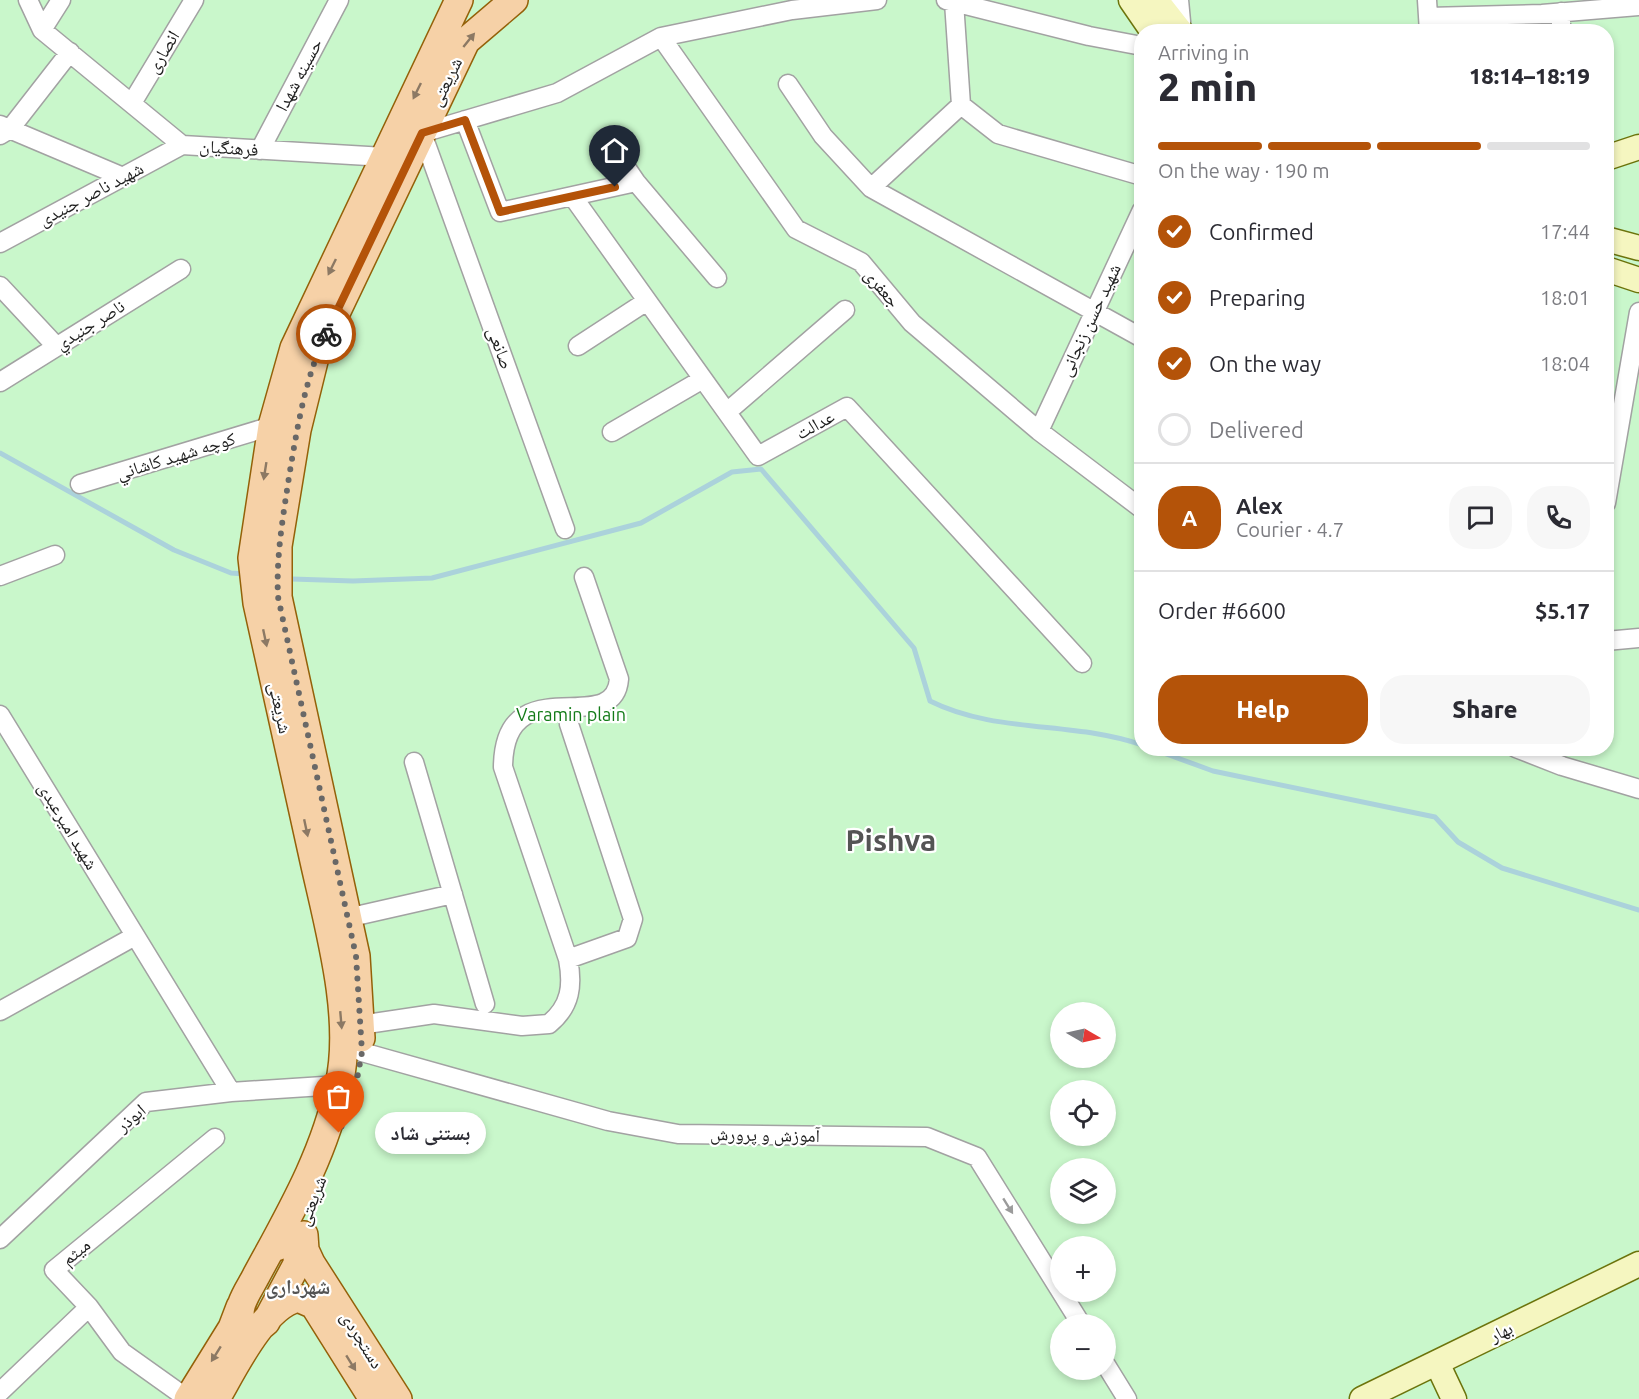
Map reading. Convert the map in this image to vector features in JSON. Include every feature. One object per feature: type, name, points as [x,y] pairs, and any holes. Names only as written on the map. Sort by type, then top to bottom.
[{"type":"main road","name":"شریعتی","points":[[291,1256],[294,1208],[330,1119],[339,1085],[344,1052],[336,963],[252,569],[272,426],[294,348],[459,0]]},
{"type":"main road","name":"شریعتی","points":[[291,1256],[355,1090],[362,1052],[356,956],[278,597],[278,546],[297,430],[315,357],[466,41],[514,0]]},
{"type":"main road","points":[[1131,0],[1148,24]]},
{"type":"main road","points":[[1156,0],[1176,24]]},
{"type":"main road","points":[[1614,155],[1639,147]]},
{"type":"main road","points":[[1614,241],[1639,248]]},
{"type":"main road","points":[[1614,272],[1639,280]]},
{"type":"main road","name":"دستجردی","points":[[305,1216],[305,1250],[323,1280],[337,1321],[373,1399]]},
{"type":"main road","points":[[291,1256],[299,1270],[315,1274],[323,1280]]},
{"type":"main road","points":[[188,1399],[232,1328],[240,1307],[291,1256]]},
{"type":"main road","points":[[216,1399],[252,1338],[266,1323],[291,1256]]},
{"type":"main road","name":"بهار","points":[[1362,1399],[1639,1264]]},
{"type":"main road","name":"دستجردی","points":[[266,1323],[281,1305],[292,1300],[303,1299],[314,1305],[337,1321],[398,1399]]},
{"type":"main road","points":[[240,1307],[240,1318],[248,1327],[260,1328],[266,1323]]},
{"type":"main road","points":[[1437,1363],[1454,1399]]},
{"type":"street","points":[[28,0],[42,30]]},
{"type":"street","points":[[42,30],[61,0]]},
{"type":"street","name":"انصاری","points":[[132,103],[194,0]]},
{"type":"street","name":"حسینه شهدا","points":[[260,150],[339,0]]},
{"type":"street","points":[[422,133],[557,93],[661,37],[792,10],[877,0]]},
{"type":"street","points":[[1179,0],[1181,24]]},
{"type":"street","points":[[1134,44],[1089,36],[950,1],[961,105],[998,134],[1134,174]]},
{"type":"street","points":[[1428,16],[1541,7],[1561,12],[1639,6]]},
{"type":"street","points":[[1561,12],[1561,24]]},
{"type":"street","name":"فرهنگیان","points":[[42,30],[182,145],[385,157]]},
{"type":"street","name":"جعفری","points":[[661,37],[796,229],[861,262],[912,323],[1039,431],[1134,503]]},
{"type":"street","points":[[70,52],[3,130],[123,177]]},
{"type":"street","points":[[788,84],[823,136],[870,188],[1134,334]]},
{"type":"street","points":[[870,188],[961,105]]},
{"type":"street","points":[[465,120],[500,212],[636,182]]},
{"type":"street","name":"صانعی","points":[[422,133],[565,529]]},
{"type":"street","points":[[606,138],[636,182],[717,278]]},
{"type":"street","name":"شهيد ناصر جنیدی","points":[[0,243],[182,145]]},
{"type":"street","name":"عدالت","points":[[573,197],[758,456],[847,407],[1082,663]]},
{"type":"street","name":"شهید حسن زنجانی","points":[[1039,431],[1134,227]]},
{"type":"street","name":"ناصر جنيدي","points":[[0,382],[181,269]]},
{"type":"street","points":[[0,286],[56,346]]},
{"type":"street","points":[[578,346],[647,301]]},
{"type":"street","points":[[727,412],[845,310]]},
{"type":"street","points":[[1614,457],[1639,312]]},
{"type":"street","points":[[612,432],[703,379]]},
{"type":"street","name":"كوچه شهيد كاشاني","points":[[80,484],[272,426]]},
{"type":"street","points":[[0,576],[54,555]]},
{"type":"street","points":[[360,1025],[434,1014],[522,1026],[549,1024],[562,1011],[569,997],[572,982],[568,959],[503,766],[504,746],[517,721],[534,711],[556,705],[594,707],[603,704],[617,689],[619,679],[584,576]]},
{"type":"street","points":[[1614,640],[1639,638]]},
{"type":"street","name":"شهید امیرعبدی","points":[[0,715],[231,1092]]},
{"type":"street","points":[[568,959],[627,938],[633,919],[570,724]]},
{"type":"street","points":[[1564,757],[1639,789]]},
{"type":"street","points":[[414,762],[485,1004]]},
{"type":"street","points":[[347,918],[453,894]]},
{"type":"street","points":[[0,1011],[135,936]]},
{"type":"street","name":"آموزش و پرورش","points":[[362,1052],[608,1121],[678,1134],[927,1137],[977,1156],[1075,1314]]},
{"type":"street","name":"ابوذر","points":[[0,1239],[146,1102],[231,1092],[339,1085]]},
{"type":"street","name":"میثم","points":[[188,1399],[122,1352],[89,1307],[54,1270],[215,1138]]},
{"type":"street","points":[[0,1392],[89,1307]]},
{"type":"street","points":[[1115,1380],[1126,1399]]},
{"type":"green space","name":"Varamin plain","points":[[0,0],[1639,0],[1639,1399],[0,1399]]},
{"type":"waterway","points":[[0,453],[174,550],[231,573],[244,574]]},
{"type":"waterway","points":[[292,579],[353,581],[432,578],[641,523],[732,472],[761,469],[914,648],[930,701],[981,718],[1089,733],[1134,743]]},
{"type":"waterway","points":[[1172,756],[1213,771],[1435,817],[1458,842],[1502,868],[1639,910]]},
{"type":"way so far","points":[[326,334],[315,357],[297,430],[278,546],[277,573],[278,597],[356,956],[362,1052],[355,1090],[339,1133]]},
{"type":"place","name":"بستنی شاد","points":[[339,1133]]},
{"type":"district","name":"Pishva","points":[[891,841]]},
{"type":"district","name":"شهرداری","points":[[298,1287]]},
{"type":"route","points":[[326,334],[422,133],[465,120],[500,212],[615,187]]}]
